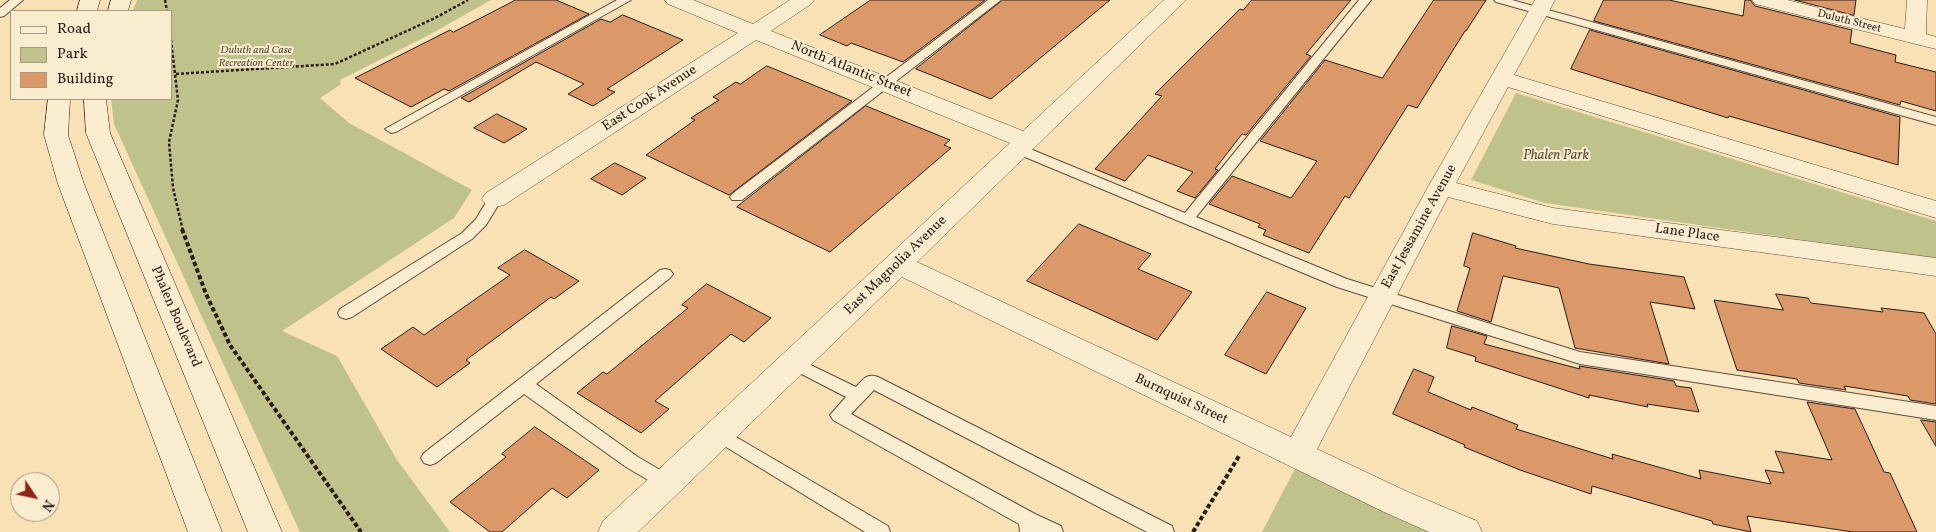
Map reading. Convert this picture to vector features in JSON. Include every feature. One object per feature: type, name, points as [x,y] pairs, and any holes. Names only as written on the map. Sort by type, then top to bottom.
[{"type":"street","name":"North Atlantic Street","points":[[675,0],[885,84],[1022,145]]},
{"type":"street","name":"East Cook Avenue","points":[[495,199],[804,0]]},
{"type":"street","name":"East Magnolia Avenue","points":[[614,532],[1176,0]]},
{"type":"street","name":"Duluth Street","points":[[1762,0],[1936,43]]},
{"type":"street","points":[[1915,38],[1917,0]]},
{"type":"street","name":"East Jessamine Avenue","points":[[1298,455],[1441,186],[1542,5]]},
{"type":"street","points":[[1502,78],[1936,210]]},
{"type":"street","points":[[59,100],[56,134],[71,184],[205,532]]},
{"type":"street","name":"Phalen Boulevard","points":[[95,100],[98,133],[265,532]]},
{"type":"street","name":"Lane Place","points":[[1441,186],[1553,216],[1936,267]]},
{"type":"street","name":"Burnquist Street","points":[[898,264],[1396,502],[1465,532]]},
{"type":"lane","points":[[0,14],[17,0]]},
{"type":"lane","points":[[391,129],[624,0]]},
{"type":"lane","points":[[737,197],[995,0]]},
{"type":"lane","points":[[1187,219],[1365,0]]},
{"type":"lane","points":[[1500,0],[1542,5],[1936,121]]},
{"type":"lane","points":[[1022,145],[1187,219],[1342,283],[1580,358],[1936,413]]},
{"type":"lane","points":[[346,313],[467,236],[481,222],[495,199]]},
{"type":"lane","points":[[430,458],[665,274]]},
{"type":"lane","points":[[794,363],[858,395]]},
{"type":"lane","points":[[1054,532],[1029,526],[838,415],[872,381],[1165,532]]},
{"type":"lane","points":[[524,385],[632,462],[666,482]]},
{"type":"lane","points":[[719,434],[881,532]]},
{"type":"path","points":[[176,74],[335,64],[435,18],[468,0]]},
{"type":"path","points":[[172,47],[178,100],[168,142],[173,188],[182,229],[206,294],[230,345],[361,532]]},
{"type":"path","points":[[1193,532],[1241,452]]},
{"type":"green space","name":"Duluth and Case Recreation Center","points":[[137,0],[491,0],[427,36],[340,80],[341,84],[320,98],[349,123],[472,190],[454,218],[282,331],[337,356],[397,460],[450,532],[300,532],[114,124],[111,100],[172,100],[172,10],[133,10]]},
{"type":"green space","name":"Phalen Park","points":[[1516,93],[1936,221],[1936,259],[1545,203],[1471,180]]},
{"type":"green space","points":[[1298,463],[1441,532],[1262,532]]},
{"type":"building","points":[[516,0],[556,0],[589,14],[449,91],[444,89],[411,107],[355,78],[450,30],[453,32]]},
{"type":"building","points":[[871,0],[985,0],[903,62],[851,43],[847,46],[820,35]]},
{"type":"building","points":[[1003,0],[1110,0],[991,99],[916,69]]},
{"type":"building","points":[[1252,0],[1351,0],[1306,54],[1311,56],[1246,135],[1242,134],[1215,169],[1218,170],[1195,198],[1177,191],[1193,172],[1148,155],[1125,181],[1095,169],[1162,96],[1155,94],[1240,9],[1243,10]]},
{"type":"building","points":[[1434,0],[1486,0],[1417,108],[1408,105],[1349,198],[1345,196],[1309,253],[1263,235],[1266,230],[1258,227],[1260,224],[1209,204],[1232,176],[1291,198],[1317,161],[1260,141],[1325,60],[1382,78]]},
{"type":"building","points":[[1604,0],[1669,0],[1743,16],[1745,0],[1750,0],[1755,6],[1852,30],[1850,43],[1896,55],[1895,62],[1936,72],[1936,111],[1901,101],[1900,105],[1594,21]]},
{"type":"building","points":[[1795,0],[1856,0],[1854,15]]},
{"type":"building","points":[[623,15],[683,40],[607,89],[615,92],[593,106],[568,94],[584,84],[536,62],[469,102],[461,98],[601,19],[610,22]]},
{"type":"building","points":[[1590,30],[1900,117],[1898,165],[1729,116],[1728,118],[1571,69]]},
{"type":"building","points":[[767,66],[852,101],[729,195],[646,155],[695,120],[691,118],[719,100],[713,97],[736,82],[740,84]]},
{"type":"building","points":[[866,106],[950,140],[944,145],[951,148],[830,252],[737,207]]},
{"type":"building","points":[[497,114],[527,129],[504,143],[474,128]]},
{"type":"building","points":[[615,163],[646,178],[622,195],[591,179]]},
{"type":"building","points":[[1079,224],[1151,254],[1138,269],[1192,292],[1157,340],[1027,281]]},
{"type":"building","points":[[1473,233],[1516,246],[1515,248],[1589,264],[1684,277],[1695,309],[1650,302],[1669,364],[1575,348],[1559,288],[1503,276],[1491,322],[1457,311],[1470,268],[1464,266]]},
{"type":"building","points":[[525,250],[579,281],[554,299],[551,297],[466,360],[470,363],[437,387],[381,349],[413,327],[424,335],[510,275],[498,268]]},
{"type":"building","points":[[707,284],[771,318],[744,342],[731,334],[655,401],[669,409],[641,433],[577,393],[603,372],[607,374],[688,308],[682,305]]},
{"type":"building","points":[[1267,292],[1306,308],[1266,374],[1225,355]]},
{"type":"building","points":[[1776,294],[1808,298],[1811,303],[1883,312],[1881,308],[1924,313],[1936,334],[1936,404],[1910,400],[1908,396],[1844,386],[1846,390],[1799,383],[1797,379],[1737,370],[1714,300],[1783,310]]},
{"type":"building","points":[[1452,326],[1487,336],[1484,344],[1580,369],[1579,366],[1674,381],[1676,386],[1691,388],[1699,412],[1647,404],[1648,407],[1589,395],[1589,398],[1475,361],[1476,357],[1447,348]]},
{"type":"building","points":[[1414,369],[1434,377],[1428,392],[1471,410],[1472,407],[1518,425],[1516,429],[1613,459],[1612,454],[1701,479],[1699,470],[1771,484],[1765,470],[1784,473],[1775,451],[1832,460],[1807,402],[1855,409],[1884,472],[1890,473],[1917,532],[1853,532],[1747,516],[1751,532],[1713,524],[1712,521],[1592,486],[1591,494],[1520,470],[1464,447],[1465,445],[1393,414]]},
{"type":"building","points":[[1921,420],[1936,422],[1936,446]]},
{"type":"building","points":[[535,427],[599,470],[567,498],[552,488],[502,532],[490,532],[450,502],[506,457],[502,454]]}]
